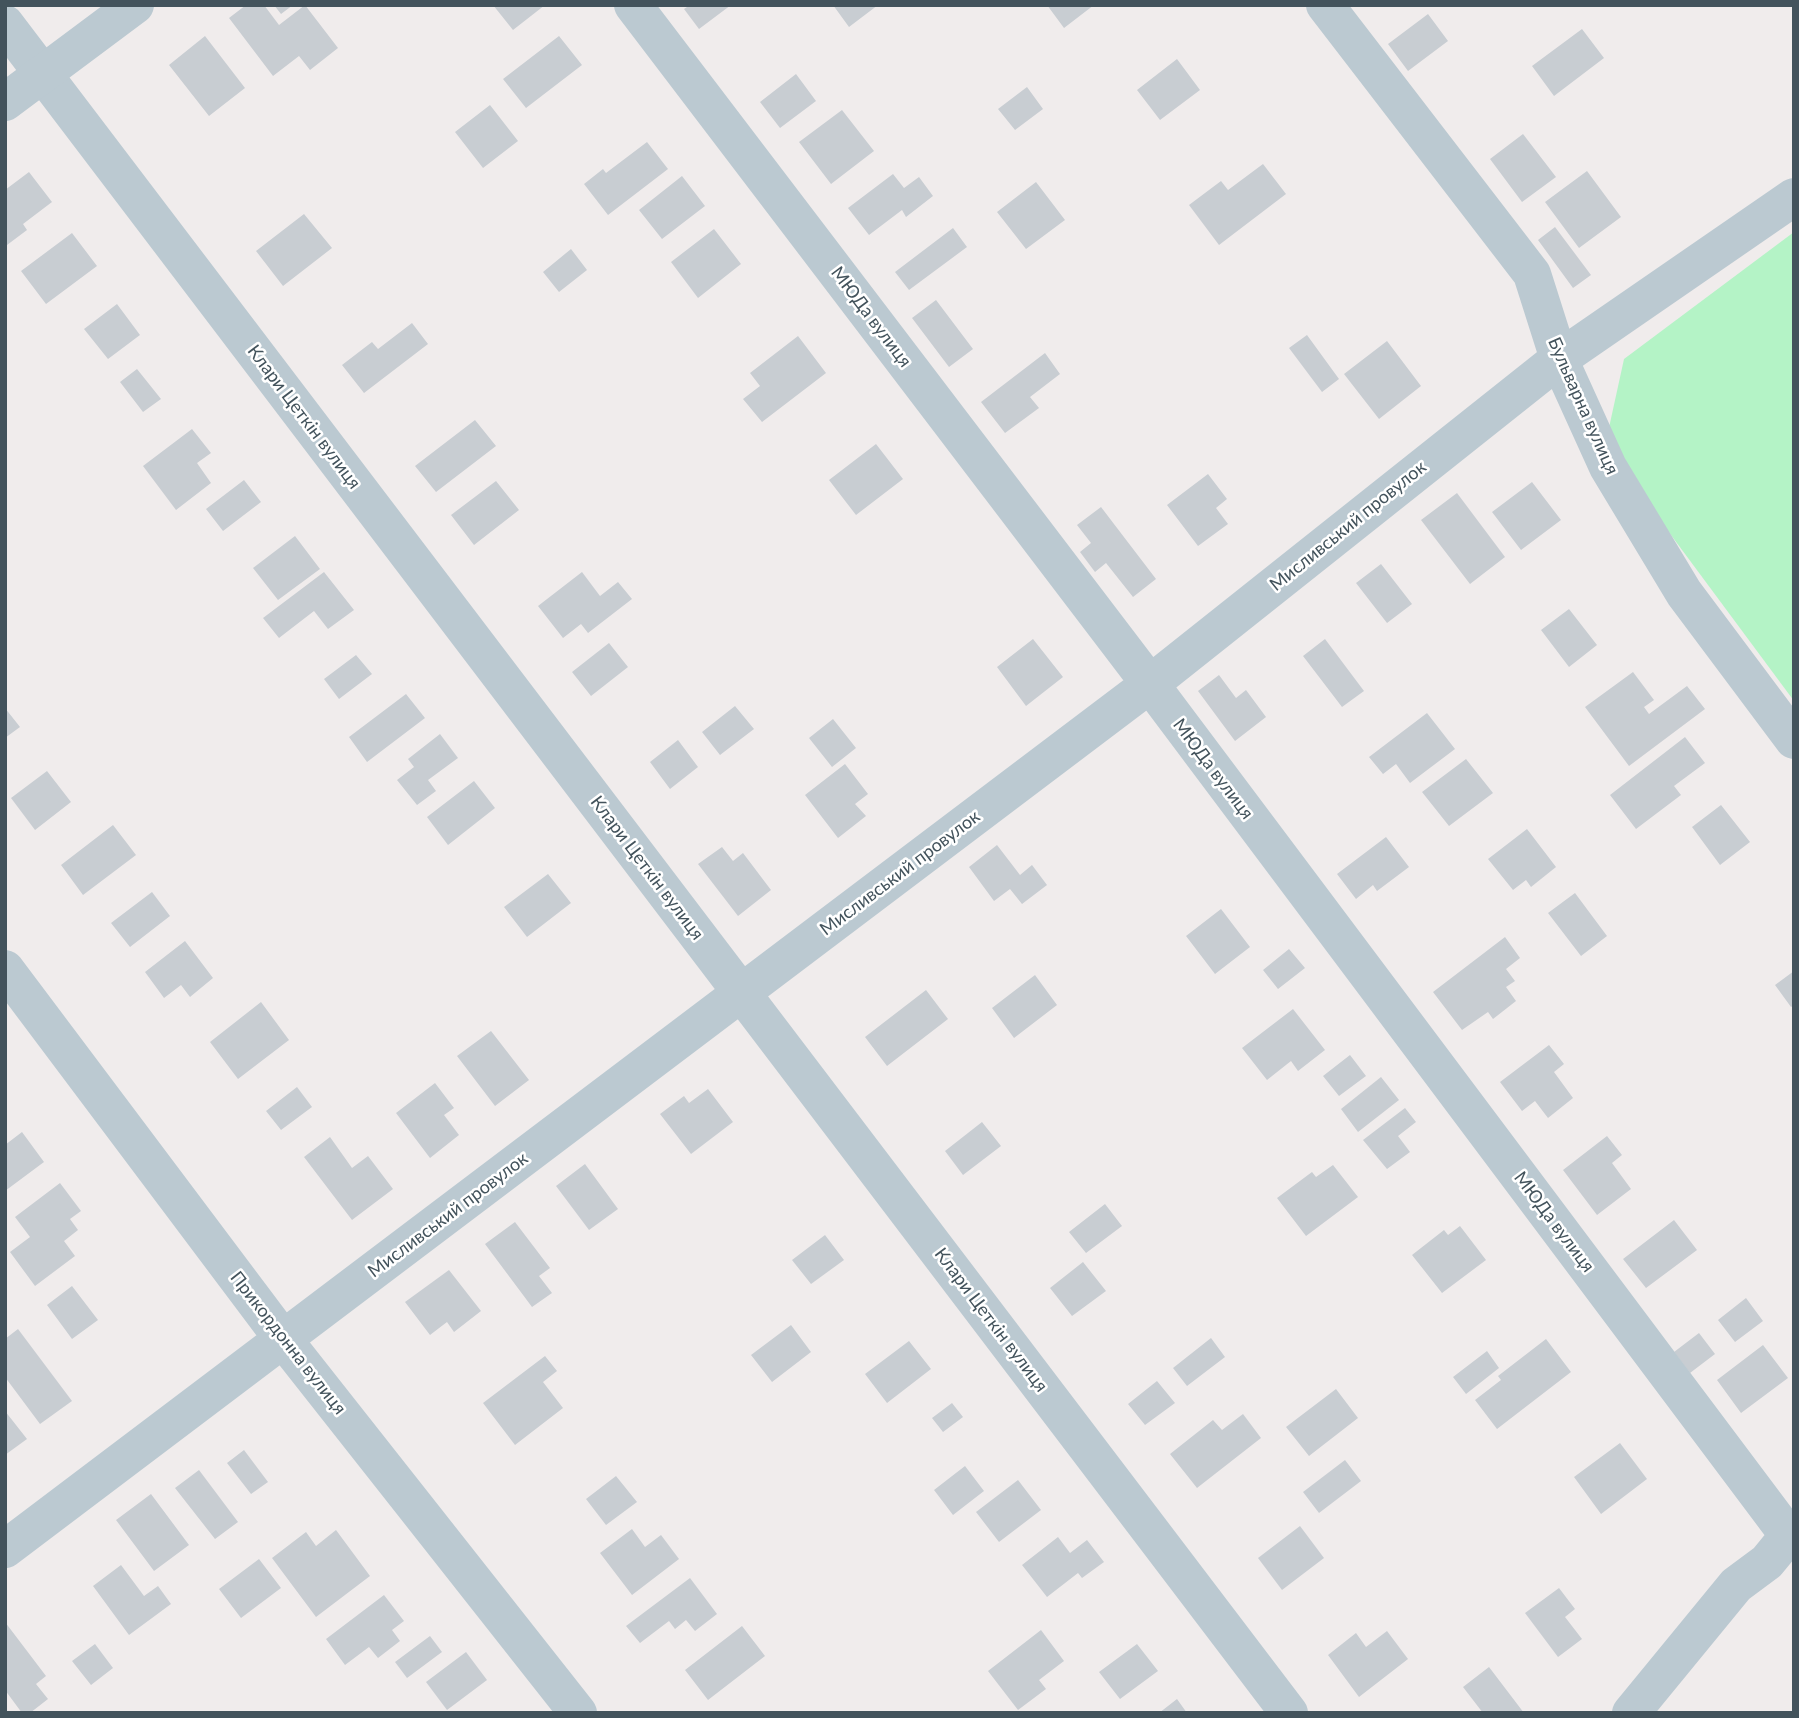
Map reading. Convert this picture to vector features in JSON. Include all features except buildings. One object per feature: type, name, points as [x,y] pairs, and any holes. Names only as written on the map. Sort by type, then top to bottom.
[{"type":"street","points":[[5,102],[135,5]]},
{"type":"street","name":"МЮДа вулиця","points":[[633,5],[1792,1532]]},
{"type":"street","name":"Бульварна вулиця","points":[[1325,5],[1532,274],[1559,359],[1608,467],[1684,593],[1794,740]]},
{"type":"street","name":"Клари Цеткін вулиця","points":[[5,24],[1289,1713]]},
{"type":"street","name":"Мисливський провулок","points":[[5,1549],[1150,684],[1559,359],[1794,197]]},
{"type":"street","name":"Прикордонна вулиця","points":[[5,969],[283,1339],[578,1713]]},
{"type":"street","points":[[1631,1713],[1736,1585],[1767,1562],[1792,1532]]},
{"type":"green space","points":[[1794,232],[1794,701],[1605,446],[1624,359]]}]
